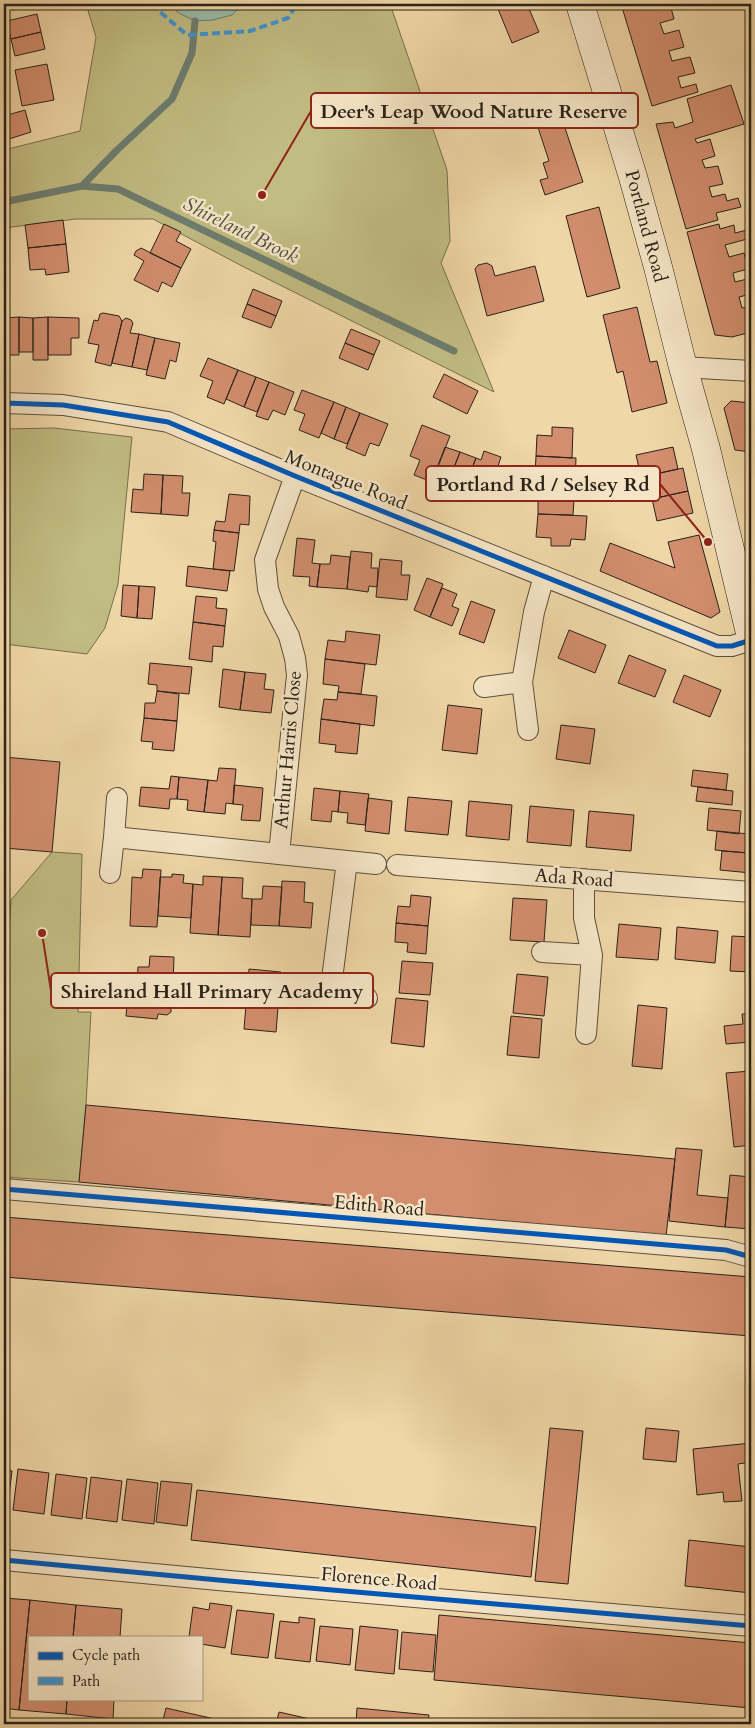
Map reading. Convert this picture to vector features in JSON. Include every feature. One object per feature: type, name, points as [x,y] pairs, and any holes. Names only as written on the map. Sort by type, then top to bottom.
[{"type":"main road","name":"Portland Road","points":[[580,4],[633,177],[658,267],[706,449],[751,639]]},
{"type":"street","points":[[683,366],[751,371]]},
{"type":"street","name":"Montague Road","points":[[4,403],[62,405],[168,422],[295,476],[717,646],[732,646],[751,639]]},
{"type":"street","name":"Arthur Harris Close","points":[[278,854],[297,675],[289,636],[274,607],[268,588],[265,560],[295,476]]},
{"type":"street","points":[[528,730],[522,682],[534,612],[544,576]]},
{"type":"street","points":[[484,687],[522,682]]},
{"type":"street","points":[[110,873],[117,798]]},
{"type":"street","name":"Arthur Harris Close","points":[[114,837],[376,864]]},
{"type":"street","points":[[330,995],[347,862]]},
{"type":"street","name":"Ada Road","points":[[397,865],[751,892]]},
{"type":"street","points":[[584,879],[584,918],[592,955],[586,1034]]},
{"type":"street","points":[[542,952],[592,955]]},
{"type":"street","points":[[293,992],[367,998]]},
{"type":"street","name":"Edith Road","points":[[4,1189],[726,1250],[751,1257]]},
{"type":"street","name":"Florence Road","points":[[4,1560],[751,1626]]},
{"type":"shaded area","points":[[86,4],[390,4],[447,170],[450,241],[441,263],[494,392],[242,266],[153,219],[76,219],[4,228],[4,150],[80,131],[96,37]]},
{"type":"shaded area","points":[[175,4],[243,4],[232,15],[213,20],[195,21],[177,12]]},
{"type":"shaded area","points":[[54,428],[132,437],[118,584],[105,628],[87,654],[4,644],[4,429]]},
{"type":"shaded area","points":[[52,852],[82,854],[78,1012],[91,1012],[86,1105],[79,1182],[4,1177],[4,1020],[11,900]]},
{"type":"building","points":[[11,4],[36,4],[13,10]]},
{"type":"building","points":[[496,4],[527,4],[539,32],[512,43]]},
{"type":"building","points":[[621,4],[654,4],[655,7],[670,4],[674,19],[660,23],[664,34],[679,30],[684,47],[669,51],[672,61],[690,57],[695,73],[678,77],[681,88],[696,84],[698,92],[652,106]]},
{"type":"building","points":[[37,14],[41,32],[11,39],[7,21]]},
{"type":"building","points":[[41,32],[45,49],[15,56],[11,39]]},
{"type":"building","points":[[47,64],[54,100],[22,106],[15,70]]},
{"type":"building","points":[[731,85],[744,124],[695,139],[697,143],[710,139],[715,156],[702,160],[705,168],[718,166],[723,184],[709,187],[712,197],[725,194],[727,201],[738,198],[741,207],[716,213],[718,220],[686,229],[656,124],[673,122],[675,128],[693,122],[687,99]]},
{"type":"building","points":[[542,96],[548,113],[559,110],[583,182],[545,195],[540,180],[548,178],[543,163],[549,161],[529,100]]},
{"type":"building","points":[[25,110],[31,132],[9,139],[4,116]]},
{"type":"building","points":[[599,207],[620,288],[587,297],[566,216]]},
{"type":"building","points":[[63,220],[66,244],[28,248],[25,225]]},
{"type":"building","points":[[164,224],[181,232],[176,241],[191,249],[181,268],[150,253]]},
{"type":"building","points":[[719,224],[720,229],[734,225],[735,233],[751,229],[751,238],[725,245],[729,257],[744,253],[748,269],[733,273],[735,282],[751,278],[751,294],[739,297],[742,308],[751,306],[751,332],[732,337],[715,335],[687,232]]},
{"type":"building","points":[[66,244],[69,272],[46,275],[45,269],[30,270],[28,248]]},
{"type":"building","points":[[141,248],[181,268],[172,287],[162,282],[158,292],[134,280],[144,261],[134,255]]},
{"type":"building","points":[[487,263],[492,266],[495,276],[535,266],[544,301],[487,316],[475,269],[478,265]]},
{"type":"building","points":[[253,289],[282,301],[276,316],[247,304]]},
{"type":"building","points":[[247,304],[276,316],[271,328],[242,317]]},
{"type":"building","points":[[637,307],[650,362],[657,361],[667,403],[632,412],[623,371],[617,373],[603,315]]},
{"type":"building","points":[[100,314],[119,316],[122,321],[111,366],[95,362],[99,345],[88,343],[94,320],[98,321]]},
{"type":"building","points":[[19,317],[33,318],[33,352],[19,352]]},
{"type":"building","points":[[19,317],[19,355],[4,355],[4,318]]},
{"type":"building","points":[[48,317],[48,360],[33,360],[33,318]]},
{"type":"building","points":[[48,317],[79,318],[79,338],[71,338],[71,355],[48,355]]},
{"type":"building","points":[[126,318],[133,323],[130,333],[139,334],[132,367],[112,363],[122,321]]},
{"type":"building","points":[[351,329],[380,341],[374,355],[345,343]]},
{"type":"building","points":[[139,334],[155,338],[147,370],[132,367]]},
{"type":"building","points":[[155,338],[180,343],[176,362],[170,360],[165,379],[146,375]]},
{"type":"building","points":[[345,343],[374,355],[368,370],[339,358]]},
{"type":"building","points":[[208,358],[238,370],[224,404],[207,397],[213,381],[200,376]]},
{"type":"building","points":[[238,370],[256,377],[244,407],[226,399]]},
{"type":"building","points":[[444,374],[478,391],[467,414],[433,397]]},
{"type":"building","points":[[256,377],[269,382],[257,412],[244,407]]},
{"type":"building","points":[[269,382],[294,392],[285,415],[273,410],[268,420],[256,416]]},
{"type":"building","points":[[302,390],[334,402],[319,438],[299,430],[305,414],[294,410]]},
{"type":"building","points":[[731,401],[751,403],[751,452],[735,450],[724,408]]},
{"type":"building","points":[[334,402],[346,407],[334,439],[321,433]]},
{"type":"building","points":[[346,407],[360,413],[347,444],[334,439]]},
{"type":"building","points":[[360,413],[388,424],[379,446],[370,443],[365,456],[346,448]]},
{"type":"building","points":[[422,425],[450,436],[432,482],[414,475],[420,460],[410,456]]},
{"type":"building","points":[[552,427],[573,428],[572,458],[536,456],[537,435],[552,436]]},
{"type":"building","points":[[445,447],[460,452],[448,483],[433,478]]},
{"type":"building","points":[[673,447],[678,469],[641,477],[636,455]]},
{"type":"building","points":[[484,451],[501,457],[498,466],[502,468],[492,491],[480,487],[475,500],[461,495],[476,458],[481,460]]},
{"type":"building","points":[[460,452],[476,458],[464,489],[448,483]]},
{"type":"building","points":[[536,456],[576,458],[575,485],[553,484],[554,476],[535,475]]},
{"type":"building","points":[[683,468],[688,491],[652,499],[647,476]]},
{"type":"building","points":[[144,474],[163,475],[161,514],[131,512],[133,489],[143,490]]},
{"type":"building","points":[[163,475],[183,476],[182,493],[190,493],[188,516],[161,514]]},
{"type":"building","points":[[553,484],[575,485],[573,515],[538,514],[538,494],[553,494]]},
{"type":"building","points":[[688,491],[693,513],[657,521],[652,499]]},
{"type":"building","points":[[229,494],[250,496],[249,525],[240,524],[239,533],[214,530],[216,521],[225,522]]},
{"type":"building","points":[[538,514],[587,516],[585,540],[571,539],[570,546],[551,546],[551,538],[536,537]]},
{"type":"building","points":[[214,530],[239,533],[234,571],[213,569],[216,542],[213,541]]},
{"type":"building","points":[[699,535],[720,612],[711,618],[600,571],[610,543],[675,568],[668,542]]},
{"type":"building","points":[[297,538],[315,540],[312,563],[320,564],[317,587],[309,586],[310,577],[293,576]]},
{"type":"building","points":[[351,551],[372,553],[371,568],[378,568],[377,587],[369,586],[368,592],[347,589]]},
{"type":"building","points":[[331,555],[350,557],[347,589],[317,587],[320,564],[330,564]]},
{"type":"building","points":[[380,559],[402,561],[401,575],[410,575],[407,600],[376,597]]},
{"type":"building","points":[[188,566],[230,571],[227,591],[186,586]]},
{"type":"building","points":[[427,578],[443,584],[430,617],[414,610]]},
{"type":"building","points":[[123,585],[139,586],[137,618],[121,616]]},
{"type":"building","points":[[139,586],[155,587],[152,619],[137,618]]},
{"type":"building","points":[[442,588],[457,594],[452,606],[459,609],[452,626],[430,617]]},
{"type":"building","points":[[196,596],[217,598],[216,608],[227,609],[225,626],[193,622]]},
{"type":"building","points":[[471,601],[495,610],[484,643],[459,634]]},
{"type":"building","points":[[193,622],[225,626],[223,647],[213,646],[212,662],[189,659]]},
{"type":"building","points":[[569,630],[606,645],[595,673],[558,658]]},
{"type":"building","points":[[346,631],[380,635],[376,665],[325,659],[328,640],[345,642]]},
{"type":"building","points":[[629,655],[666,670],[655,697],[618,683]]},
{"type":"building","points":[[325,659],[365,664],[361,694],[338,692],[339,686],[323,684]]},
{"type":"building","points":[[150,663],[192,667],[189,694],[157,691],[157,685],[148,684]]},
{"type":"building","points":[[223,669],[245,672],[240,710],[219,707]]},
{"type":"building","points":[[245,672],[266,674],[264,689],[274,690],[271,713],[240,710]]},
{"type":"building","points":[[684,675],[721,690],[710,717],[673,702]]},
{"type":"building","points":[[157,691],[179,694],[177,721],[144,718],[145,703],[155,703]]},
{"type":"building","points":[[338,692],[377,696],[374,726],[321,719],[324,699],[337,700]]},
{"type":"building","points":[[448,705],[482,709],[477,754],[442,750]]},
{"type":"building","points":[[144,718],[177,721],[174,751],[152,749],[153,742],[141,741]]},
{"type":"building","points":[[321,719],[360,724],[357,754],[335,752],[336,745],[319,743]]},
{"type":"building","points":[[561,725],[595,729],[590,764],[556,759]]},
{"type":"building","points":[[4,757],[60,762],[52,852],[4,848]]},
{"type":"building","points":[[219,768],[236,769],[233,804],[226,803],[225,814],[204,812],[208,780],[217,781]]},
{"type":"building","points":[[693,770],[728,774],[726,790],[691,786]]},
{"type":"building","points":[[171,776],[179,777],[177,799],[170,799],[169,809],[139,806],[141,787],[169,789]]},
{"type":"building","points":[[179,777],[208,780],[204,812],[187,810],[188,800],[177,799]]},
{"type":"building","points":[[234,785],[263,788],[260,821],[241,820],[243,805],[233,804]]},
{"type":"building","points":[[698,787],[733,791],[732,805],[696,801]]},
{"type":"building","points":[[314,788],[340,791],[338,812],[332,811],[331,822],[311,820]]},
{"type":"building","points":[[340,791],[369,794],[365,825],[347,823],[348,813],[338,812]]},
{"type":"building","points":[[408,797],[452,801],[448,835],[405,831]]},
{"type":"building","points":[[368,798],[392,801],[389,834],[365,831]]},
{"type":"building","points":[[469,801],[512,805],[509,840],[466,836]]},
{"type":"building","points":[[530,806],[574,810],[571,846],[527,842]]},
{"type":"building","points":[[709,808],[741,811],[739,834],[707,830]]},
{"type":"building","points":[[589,811],[634,815],[631,851],[586,847]]},
{"type":"building","points":[[717,831],[749,834],[747,853],[715,850]]},
{"type":"building","points":[[722,851],[751,853],[751,873],[720,870]]},
{"type":"building","points":[[143,869],[161,870],[157,927],[130,926],[132,877],[142,878]]},
{"type":"building","points":[[172,874],[184,875],[183,883],[193,884],[191,918],[158,916],[160,877],[172,877]]},
{"type":"building","points":[[203,876],[222,877],[218,935],[190,933],[193,884],[203,885]]},
{"type":"building","points":[[222,877],[243,878],[242,898],[252,899],[250,937],[218,935]]},
{"type":"building","points":[[282,881],[305,882],[304,902],[313,903],[311,928],[279,926]]},
{"type":"building","points":[[263,886],[282,887],[279,926],[251,925],[252,899],[262,899]]},
{"type":"building","points":[[411,895],[431,897],[428,926],[396,923],[398,906],[410,907]]},
{"type":"building","points":[[513,898],[547,900],[544,942],[510,940]]},
{"type":"building","points":[[396,923],[428,926],[426,954],[407,952],[408,943],[395,942]]},
{"type":"building","points":[[619,924],[661,928],[658,960],[616,957]]},
{"type":"building","points":[[677,927],[718,931],[715,963],[675,959]]},
{"type":"building","points":[[732,936],[751,937],[751,972],[730,971]]},
{"type":"building","points":[[150,956],[174,957],[173,986],[137,985],[138,967],[149,967]]},
{"type":"building","points":[[402,961],[433,963],[430,995],[399,993]]},
{"type":"building","points":[[249,969],[281,972],[276,1032],[244,1029]]},
{"type":"building","points":[[517,974],[548,977],[544,1016],[513,1013]]},
{"type":"building","points":[[129,984],[161,986],[160,997],[168,998],[171,1004],[171,1012],[167,1015],[158,1014],[157,1019],[126,1016]]},
{"type":"building","points":[[396,998],[428,1001],[424,1047],[391,1043]]},
{"type":"building","points":[[638,1005],[667,1008],[662,1069],[632,1066]]},
{"type":"building","points":[[742,1014],[751,1014],[751,1042],[726,1044],[724,1026],[743,1024]]},
{"type":"building","points":[[511,1016],[542,1019],[539,1058],[507,1055]]},
{"type":"building","points":[[751,1071],[751,1145],[734,1147],[726,1073]]},
{"type":"building","points":[[86,1105],[675,1159],[666,1236],[79,1182]]},
{"type":"building","points":[[676,1148],[702,1150],[697,1195],[728,1198],[725,1227],[669,1221]]},
{"type":"building","points":[[730,1175],[751,1177],[751,1229],[725,1227]]},
{"type":"building","points":[[4,1217],[751,1277],[751,1336],[4,1277]]},
{"type":"building","points":[[550,1428],[583,1431],[568,1584],[535,1581]]},
{"type":"building","points":[[646,1428],[679,1431],[676,1462],[643,1459]]},
{"type":"building","points":[[751,1443],[751,1462],[738,1464],[742,1501],[724,1502],[723,1492],[697,1495],[693,1449]]},
{"type":"building","points":[[18,1469],[49,1473],[44,1514],[13,1510]]},
{"type":"building","points":[[4,1470],[12,1471],[7,1512],[4,1512]]},
{"type":"building","points":[[56,1474],[87,1478],[82,1519],[51,1515]]},
{"type":"building","points":[[91,1477],[122,1481],[117,1522],[86,1518]]},
{"type":"building","points":[[127,1479],[158,1483],[154,1524],[122,1520]]},
{"type":"building","points":[[161,1481],[192,1484],[187,1526],[156,1522]]},
{"type":"building","points":[[197,1490],[536,1527],[531,1577],[191,1540]]},
{"type":"building","points":[[689,1540],[751,1547],[751,1593],[685,1586]]},
{"type":"building","points":[[4,1598],[30,1600],[19,1710],[4,1708]]},
{"type":"building","points":[[30,1600],[76,1605],[73,1636],[28,1636],[28,1700],[67,1700],[66,1714],[19,1710]]},
{"type":"building","points":[[210,1603],[232,1606],[225,1648],[202,1644],[202,1636],[189,1636],[193,1607],[209,1610]]},
{"type":"building","points":[[76,1605],[122,1609],[120,1636],[73,1636]]},
{"type":"building","points":[[237,1610],[274,1614],[268,1658],[231,1654]]},
{"type":"building","points":[[439,1615],[751,1643],[751,1708],[434,1680]]},
{"type":"building","points":[[299,1617],[315,1619],[310,1662],[275,1658],[280,1621],[299,1623]]},
{"type":"building","points":[[320,1626],[353,1629],[350,1665],[316,1661]]},
{"type":"building","points":[[360,1626],[398,1630],[394,1674],[355,1670]]},
{"type":"building","points":[[402,1632],[436,1635],[433,1672],[399,1669]]},
{"type":"building","points":[[67,1700],[114,1700],[113,1719],[66,1714]]},
{"type":"building","points":[[166,1708],[237,1724],[162,1724]]},
{"type":"building","points":[[357,1708],[429,1715],[428,1724],[356,1724]]},
{"type":"building","points":[[279,1712],[332,1724],[276,1724]]},
{"type":"waterway","points":[[82,186],[117,150],[172,99],[192,53],[195,21]]},
{"type":"waterway","name":"Shireland Brook","points":[[4,202],[82,186],[118,189],[454,351]]},
{"type":"marked path","points":[[152,4],[187,35],[250,31],[288,18],[297,4]]},
{"type":"cycle path","points":[[4,403],[63,405],[168,422],[295,476],[717,646],[732,646],[751,640]]},
{"type":"cycle path","points":[[4,1189],[726,1250],[751,1257]]},
{"type":"cycle path","points":[[4,1560],[751,1626]]},
{"type":"place","name":"Deer's Leap Wood Nature Reserve","points":[[262,195]]},
{"type":"place","name":"Portland Rd / Selsey Rd","points":[[708,542]]},
{"type":"place","name":"Shireland Hall Primary Academy","points":[[42,933]]}]
